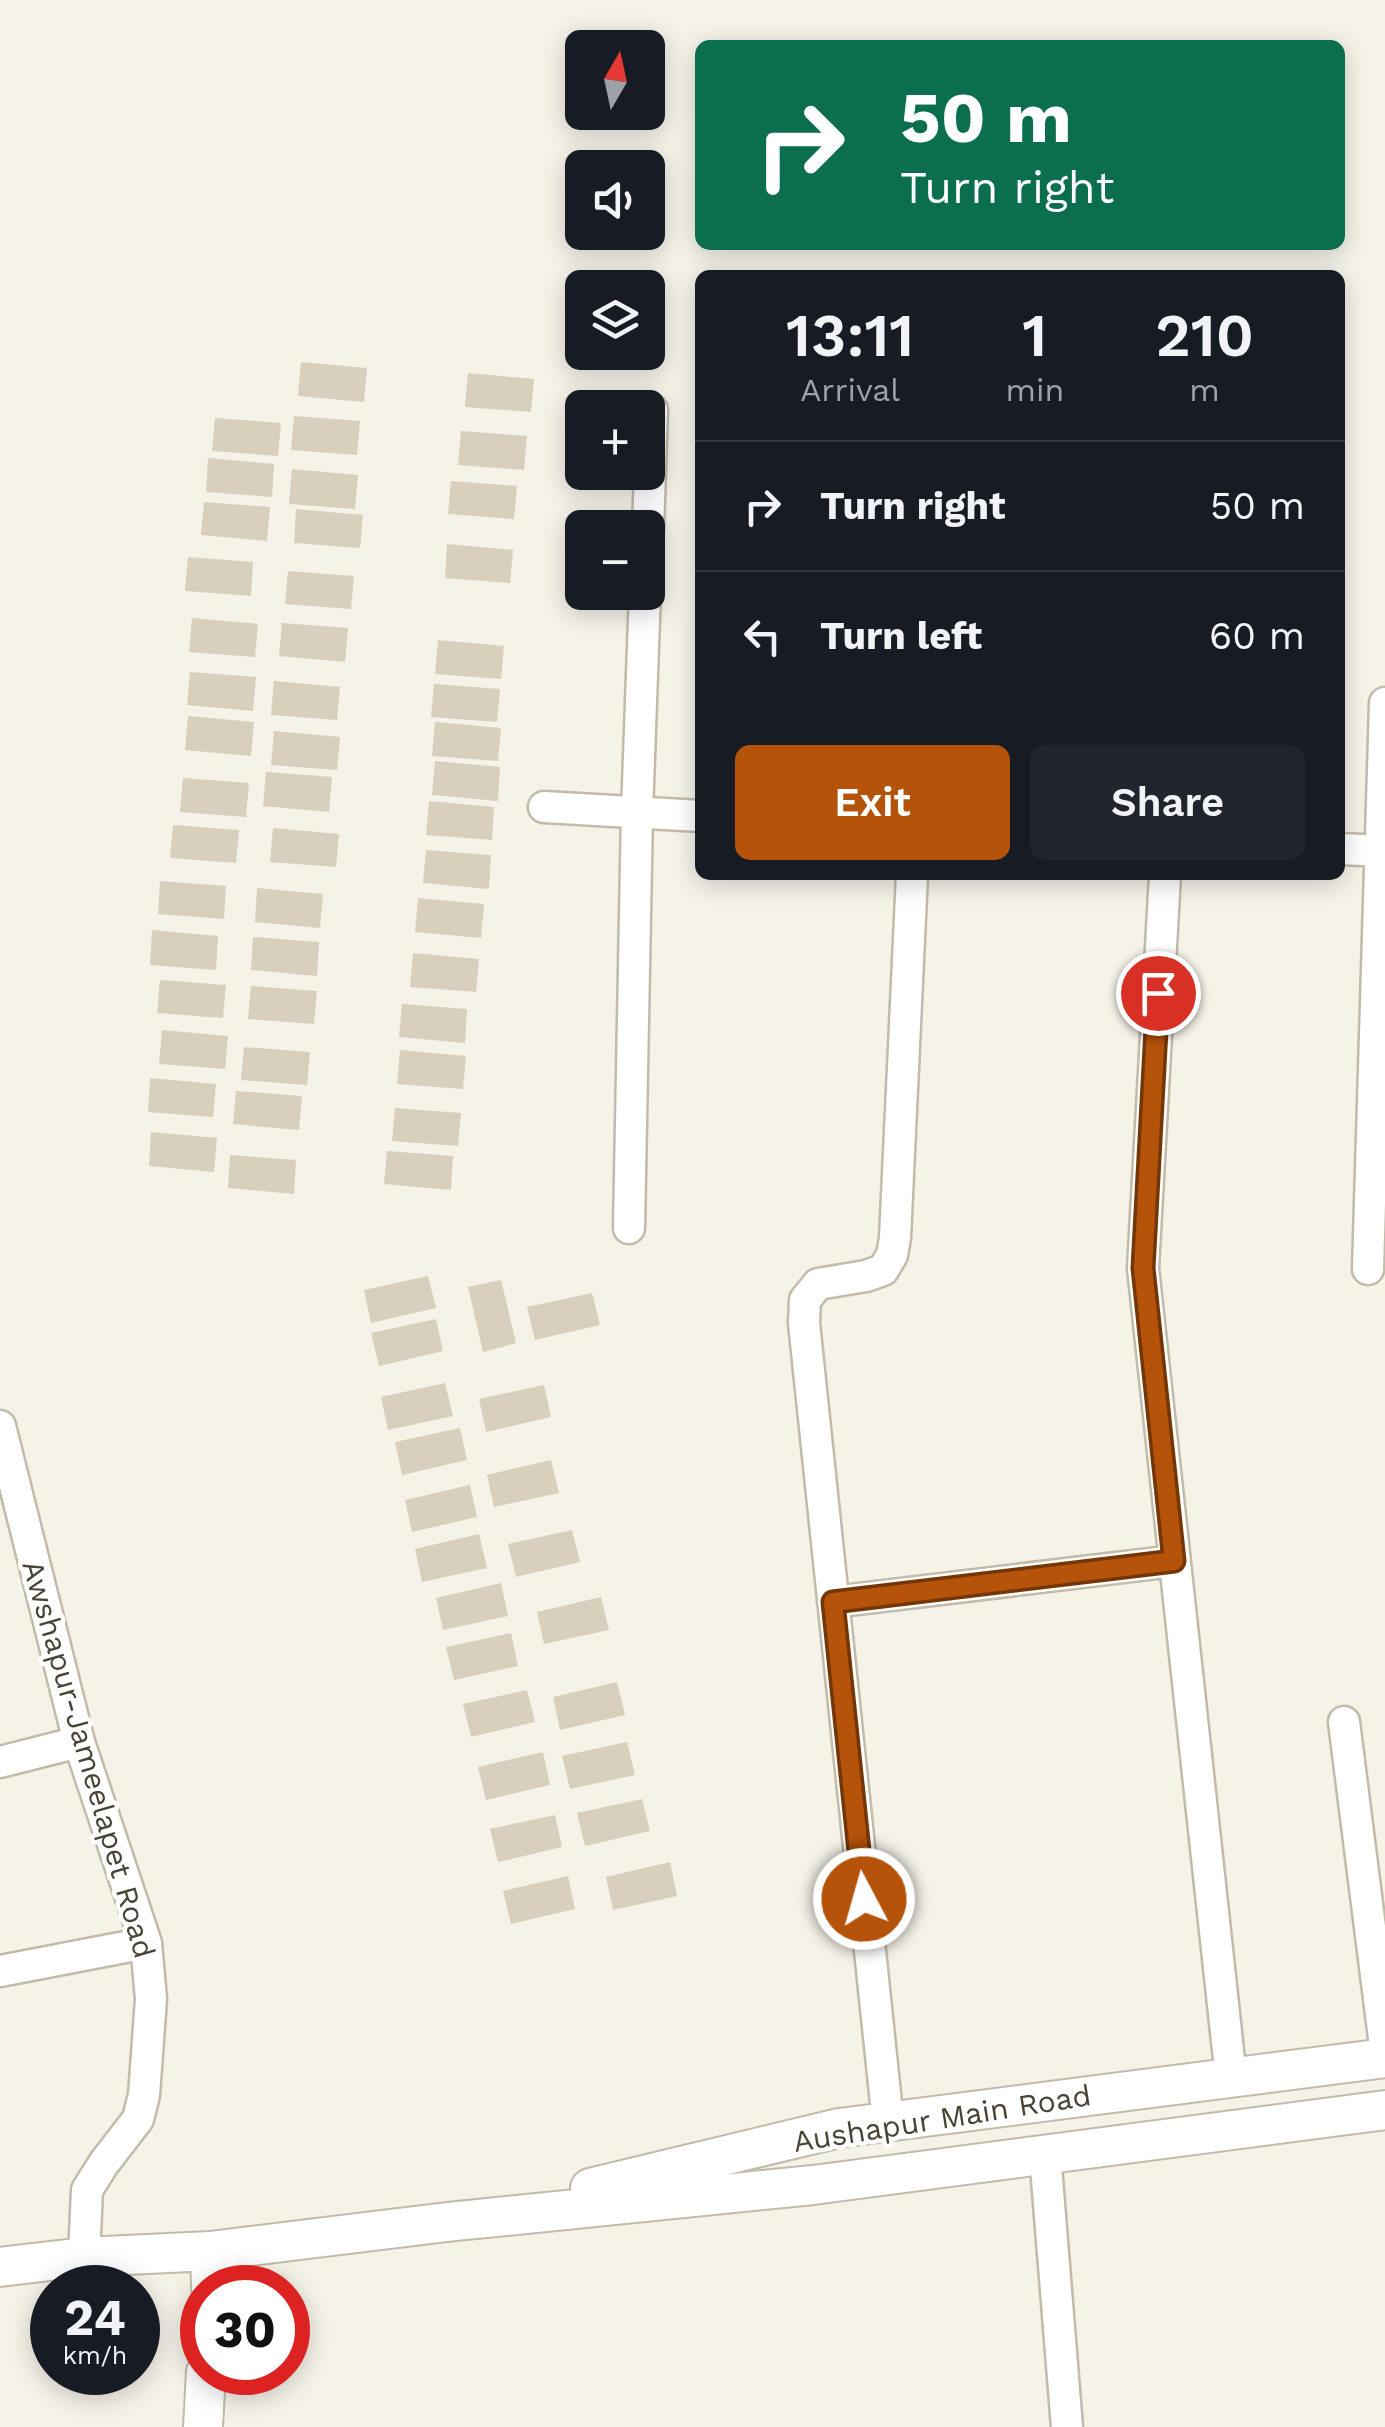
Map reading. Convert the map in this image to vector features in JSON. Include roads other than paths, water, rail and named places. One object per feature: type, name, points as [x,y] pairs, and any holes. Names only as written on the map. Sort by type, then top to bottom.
[{"type":"street","points":[[629,1228],[644,610]]},
{"type":"street","points":[[1368,1269],[1385,702]]},
{"type":"street","points":[[544,807],[695,816]]},
{"type":"street","points":[[1345,849],[1383,851]]},
{"type":"street","points":[[888,2122],[808,1365],[805,1300],[818,1284],[883,1270],[892,1255],[912,880]]},
{"type":"street","points":[[1165,880],[1143,1268],[1230,2078]]},
{"type":"street","name":"Awshapur-Jameelapet Road","points":[[0,1426],[79,1742],[146,1943],[151,1999],[144,2096],[138,2119],[87,2190],[84,2257]]},
{"type":"street","points":[[833,1602],[1174,1561]]},
{"type":"street","points":[[1344,1722],[1385,2046]]},
{"type":"street","points":[[0,1762],[79,1742]]},
{"type":"street","points":[[0,1970],[146,1943]]},
{"type":"street","name":"Aushapur Main Road","points":[[230,2265],[447,2222],[839,2128],[1385,2058]]},
{"type":"street","name":"Aushapur Main Road","points":[[447,2222],[813,2186],[1385,2110]]},
{"type":"street","points":[[1046,2154],[1068,2427]]},
{"type":"street","name":"Aushapur Main Road","points":[[0,2267],[84,2257],[180,2266]]},
{"type":"street","points":[[203,2427],[205,2395]]}]
